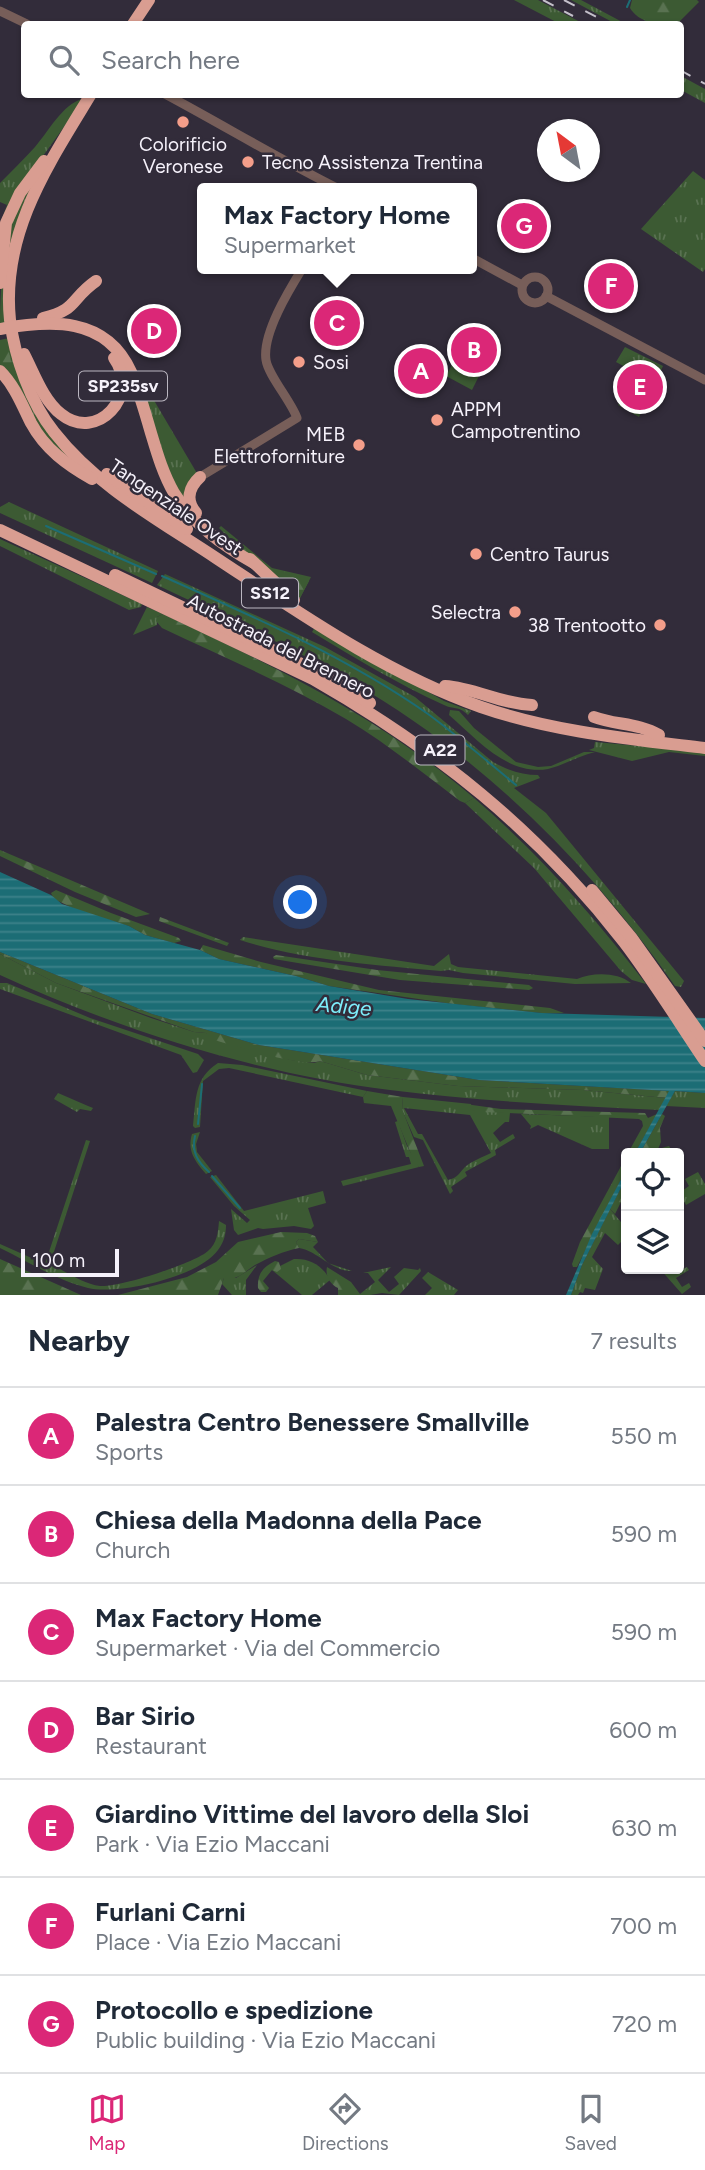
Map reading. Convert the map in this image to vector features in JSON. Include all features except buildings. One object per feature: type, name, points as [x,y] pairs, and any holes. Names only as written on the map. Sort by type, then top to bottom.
[{"type":"highway","points":[[136,21],[149,0]]},
{"type":"highway","points":[[144,21],[157,0]]},
{"type":"highway","name":"Tangenziale Ovest","points":[[10,323],[20,256],[28,226],[89,98]]},
{"type":"highway","name":"Tangenziale Ovest","points":[[96,98],[66,134],[36,186],[16,240],[9,288],[11,337],[29,388],[48,424],[89,469],[117,493],[364,653],[439,687],[545,717],[705,748]]},
{"type":"highway","points":[[0,283],[6,223],[20,192],[66,134]]},
{"type":"highway","points":[[33,324],[66,311],[76,302],[83,290],[96,281]]},
{"type":"highway","name":"SP235sv","points":[[10,323],[58,322],[81,327],[102,338],[120,355],[131,371],[165,475],[174,492],[196,522],[237,554],[254,563],[294,600]]},
{"type":"highway","name":"SP235sv","points":[[11,337],[55,329],[88,337],[111,354],[120,368],[123,384],[118,402],[111,411],[96,420],[83,422],[63,416],[48,399],[24,354]]},
{"type":"highway","name":"Tangenziale Ovest","points":[[11,337],[24,354],[51,414],[69,439],[91,461],[118,483],[294,600],[439,687]]},
{"type":"highway","points":[[0,371],[10,382],[47,446],[78,470],[117,493]]},
{"type":"highway","points":[[200,477],[190,491],[193,509],[254,563]]},
{"type":"highway","name":"Autostrada del Brennero","points":[[0,522],[148,595]]},
{"type":"highway","name":"Autostrada del Brennero","points":[[0,530],[305,665],[421,736],[524,820],[573,869],[631,937],[705,1061]]},
{"type":"highway","points":[[439,687],[463,687],[519,705],[532,705]]},
{"type":"highway","points":[[439,687],[447,700],[491,716],[501,723]]},
{"type":"highway","points":[[567,738],[642,745],[658,739],[648,729],[609,723],[594,717]]},
{"type":"highway","name":"Tangenziale Ovest","points":[[658,739],[705,740]]},
{"type":"highway","name":"Autostrada del Brennero","points":[[660,984],[705,1041]]},
{"type":"street","points":[[0,11],[21,21]]},
{"type":"street","points":[[173,98],[248,142],[327,183]]},
{"type":"street","points":[[477,261],[522,285]]},
{"type":"street","points":[[200,477],[297,418],[266,360],[273,326],[283,301],[299,274]]},
{"type":"street","points":[[530,277],[540,278],[547,285],[546,296],[538,303],[530,302],[522,295],[522,285],[530,277]]},
{"type":"street","points":[[546,296],[705,380]]},
{"type":"green space","points":[[514,0],[538,0],[578,21],[554,21]]},
{"type":"green space","points":[[571,0],[581,0],[620,21],[610,21]]},
{"type":"green space","points":[[632,0],[699,2],[680,21],[648,21],[630,8]]},
{"type":"green space","points":[[684,78],[705,89],[705,103],[684,92]]},
{"type":"green space","points":[[82,99],[17,192],[0,224],[7,205],[0,202],[0,183],[35,147],[62,112]]},
{"type":"green space","points":[[693,171],[705,180],[703,272],[641,229]]},
{"type":"green space","points":[[36,178],[24,203],[7,323],[0,325],[3,267],[11,224],[19,202]]},
{"type":"green space","points":[[9,338],[13,356],[74,460],[53,447],[0,366],[0,340]]},
{"type":"green space","points":[[6,340],[13,369],[11,370],[0,362],[0,342]]},
{"type":"green space","points":[[625,347],[663,366],[639,417],[618,405],[637,368],[632,365],[629,369],[616,362]]},
{"type":"green space","points":[[129,358],[198,475],[186,499],[177,493]]},
{"type":"green space","points":[[455,359],[481,372],[472,390],[446,376]]},
{"type":"green space","points":[[9,502],[158,571],[152,583],[0,513],[0,507]]},
{"type":"green space","points":[[221,526],[272,568],[311,577],[300,598],[229,538],[219,528]]},
{"type":"green space","points":[[0,539],[142,604],[141,607],[129,610],[0,546]]},
{"type":"green space","points":[[284,571],[309,581],[300,598],[295,584],[284,583]]},
{"type":"green space","points":[[165,574],[325,647],[415,697],[493,762],[515,772],[538,775],[540,778],[514,788],[546,813],[684,981],[681,987],[675,986],[642,941],[570,856],[489,779],[400,712],[352,682],[157,585]]},
{"type":"green space","points":[[147,607],[163,614],[157,617],[157,625],[133,635]]},
{"type":"green space","points":[[163,614],[325,695],[401,742],[474,798],[465,803],[460,801],[390,748],[324,706],[162,628],[156,621],[157,617]]},
{"type":"green space","points":[[315,627],[444,701],[471,711],[468,715],[393,680],[312,632]]},
{"type":"green space","points":[[450,710],[459,711],[474,728],[516,762],[538,767],[551,766],[584,752],[595,752],[548,769],[519,767],[481,744],[449,715]]},
{"type":"green space","points":[[595,742],[705,752],[705,756],[669,752],[632,761],[589,750],[594,748]]},
{"type":"green space","points":[[474,798],[565,886],[646,984],[632,980],[621,971],[534,868],[465,803]]},
{"type":"green space","points":[[0,850],[150,914],[136,917],[75,892],[0,856]]},
{"type":"green space","points":[[56,890],[181,941],[174,943],[145,935],[129,926],[79,911],[54,899],[51,893]]},
{"type":"green space","points":[[160,917],[229,943],[227,946],[159,921]]},
{"type":"green space","points":[[243,937],[434,966],[449,954],[451,964],[458,967],[577,979],[605,974],[631,983],[575,984],[365,964],[264,947],[240,940]]},
{"type":"green space","points":[[203,945],[261,962],[379,990],[550,1008],[564,1013],[453,1004],[329,986],[219,959],[200,950]]},
{"type":"green space","points":[[0,952],[152,1014],[259,1045],[479,1080],[670,1091],[666,1098],[583,1090],[458,1086],[367,1075],[320,1061],[283,1059],[211,1039],[206,1033],[194,1032],[56,983]]},
{"type":"green space","points":[[0,954],[56,983],[151,1018],[194,1032],[206,1033],[240,1047],[291,1060],[314,1063],[320,1061],[367,1075],[458,1086],[583,1090],[666,1098],[660,1110],[525,1103],[390,1090],[290,1073],[142,1032],[47,995],[0,975]]},
{"type":"green space","points":[[276,955],[377,970],[529,985],[533,988],[529,990],[400,980],[274,959]]},
{"type":"green space","points":[[0,983],[7,983],[90,1018],[198,1054],[204,1060],[197,1072],[193,1073],[181,1055],[0,989]]},
{"type":"green space","points":[[218,1063],[242,1065],[367,1091],[363,1097],[229,1068],[219,1069],[203,1081],[200,1127],[195,1128],[195,1107],[200,1083]]},
{"type":"green space","points":[[367,1091],[403,1097],[402,1109],[424,1166],[419,1167],[414,1161],[391,1106],[364,1103],[363,1097]]},
{"type":"green space","points":[[675,1091],[705,1093],[705,1108],[666,1106]]},
{"type":"green space","points":[[58,1093],[93,1108],[91,1111],[80,1109],[77,1112],[54,1099]]},
{"type":"green space","points":[[403,1097],[471,1104],[472,1110],[510,1113],[509,1122],[505,1122],[493,1133],[500,1142],[513,1134],[515,1138],[495,1150],[496,1155],[465,1172],[467,1176],[451,1187],[453,1191],[450,1194],[423,1140],[414,1137],[402,1110]],"holes":[[[404,1108],[470,1115],[491,1153],[471,1163],[456,1177],[448,1180]]]},
{"type":"green space","points":[[463,1106],[645,1113],[648,1118],[657,1114],[638,1148],[631,1148],[643,1126],[639,1119],[483,1112],[467,1110]]},
{"type":"green space","points":[[521,1114],[609,1117],[609,1149],[592,1149],[538,1125],[530,1129],[531,1126]]},
{"type":"green space","points":[[662,1114],[665,1116],[660,1128],[658,1148],[643,1148]]},
{"type":"green space","points":[[398,1121],[407,1146],[419,1167],[343,1186],[341,1181],[411,1164],[409,1157],[406,1157],[395,1122]]},
{"type":"green space","points":[[200,1132],[196,1144],[197,1152],[212,1171],[206,1174],[191,1151],[192,1134]]},
{"type":"green space","points":[[86,1140],[90,1141],[50,1264],[94,1285],[109,1286],[139,1279],[173,1268],[208,1251],[213,1245],[219,1221],[226,1225],[226,1228],[218,1250],[208,1260],[177,1276],[138,1286],[102,1289],[88,1288],[65,1280],[0,1248],[0,1244],[45,1264]]},
{"type":"green space","points":[[621,1166],[621,1180],[577,1267],[573,1267],[580,1242]]},
{"type":"green space","points":[[698,1172],[705,1184],[705,1194],[686,1205],[684,1190],[689,1186],[685,1179]]},
{"type":"green space","points":[[216,1175],[244,1211],[323,1191],[326,1203],[308,1208],[314,1226],[311,1229],[294,1226],[258,1228],[238,1235],[234,1230],[231,1209],[247,1223],[250,1220],[234,1206],[210,1177]]},
{"type":"green space","points":[[621,1188],[621,1202],[615,1214],[610,1209]]},
{"type":"green space","points":[[610,1209],[621,1222],[621,1242],[618,1245],[605,1233],[592,1257],[603,1269],[595,1290],[585,1288],[583,1293],[571,1295],[582,1265]]},
{"type":"green space","points":[[281,1232],[307,1233],[315,1236],[318,1242],[299,1239],[296,1242],[299,1248],[265,1260],[237,1277],[224,1278],[218,1295],[118,1295],[187,1277],[216,1262],[238,1242]]},
{"type":"green space","points":[[299,1239],[318,1242],[313,1247],[327,1262],[299,1248],[296,1242]]},
{"type":"green space","points":[[0,1259],[81,1295],[0,1295]]},
{"type":"green space","points":[[294,1259],[315,1264],[330,1280],[312,1295],[302,1295],[272,1270]]},
{"type":"green space","points":[[275,1261],[279,1262],[281,1269],[277,1272],[272,1270],[263,1281],[269,1288],[266,1292],[261,1292],[258,1288],[260,1275],[264,1268]]},
{"type":"green space","points":[[257,1265],[246,1280],[246,1295],[232,1295],[222,1284],[224,1278],[236,1278]]},
{"type":"green space","points":[[327,1267],[351,1282],[360,1294],[365,1290],[370,1292],[370,1295],[338,1295],[338,1288],[327,1277]]},
{"type":"green space","points":[[391,1267],[378,1280],[389,1292],[399,1284],[394,1277],[404,1268],[420,1268],[421,1271],[399,1295],[370,1295],[365,1290],[375,1282],[368,1273],[363,1273]]},
{"type":"green space","points":[[428,1272],[458,1290],[454,1295],[425,1295],[432,1288],[422,1278]]},
{"type":"green space","points":[[664,1274],[682,1274],[676,1278],[682,1287],[689,1283],[691,1287],[682,1294]]},
{"type":"water","name":"Adige","points":[[0,872],[51,895],[62,904],[129,926],[145,935],[200,950],[219,959],[329,986],[408,999],[542,1013],[705,1018],[705,1093],[675,1091],[643,1148],[638,1148],[669,1091],[479,1080],[259,1045],[152,1014],[0,952]]},
{"type":"water","points":[[621,1179],[621,1188],[582,1265],[571,1295],[566,1295],[592,1234]]},
{"type":"waterway","points":[[627,7],[630,0]]},
{"type":"waterway","points":[[46,526],[156,574]]},
{"type":"waterway","points":[[162,576],[230,606],[365,674],[428,714],[516,785]]},
{"type":"waterway","points":[[198,1124],[202,1084]]},
{"type":"waterway","points":[[195,1136],[196,1156],[209,1172]]},
{"type":"waterway","points":[[212,1176],[240,1208]]},
{"type":"railway","points":[[543,0],[573,16]]},
{"type":"railway","points":[[564,0],[604,21]]},
{"type":"railway","points":[[684,72],[705,84]]},
{"type":"place","name":"Colorificio Veronese","points":[[183,122]]},
{"type":"place","name":"Tecno Assistenza Trentina","points":[[248,162]]},
{"type":"place","name":"Protocollo e spedizione","points":[[524,226]]},
{"type":"place","name":"Furlani Carni","points":[[611,286]]},
{"type":"place","name":"Max Factory Home","points":[[337,323]]},
{"type":"place","name":"Bar Sirio","points":[[154,331]]},
{"type":"place","name":"Chiesa della Madonna della Pace","points":[[474,350]]},
{"type":"place","name":"Sosi","points":[[299,362]]},
{"type":"place","name":"Palestra Centro Benessere Smallville","points":[[421,371]]},
{"type":"place","name":"Giardino Vittime del lavoro della Sloi","points":[[640,387]]},
{"type":"place","name":"APPM Campotrentino","points":[[437,420]]},
{"type":"place","name":"MEB Elettroforniture","points":[[359,445]]},
{"type":"place","name":"Centro Taurus","points":[[476,554]]},
{"type":"place","name":"Selectra","points":[[515,612]]},
{"type":"place","name":"38 Trentootto","points":[[660,625]]}]
